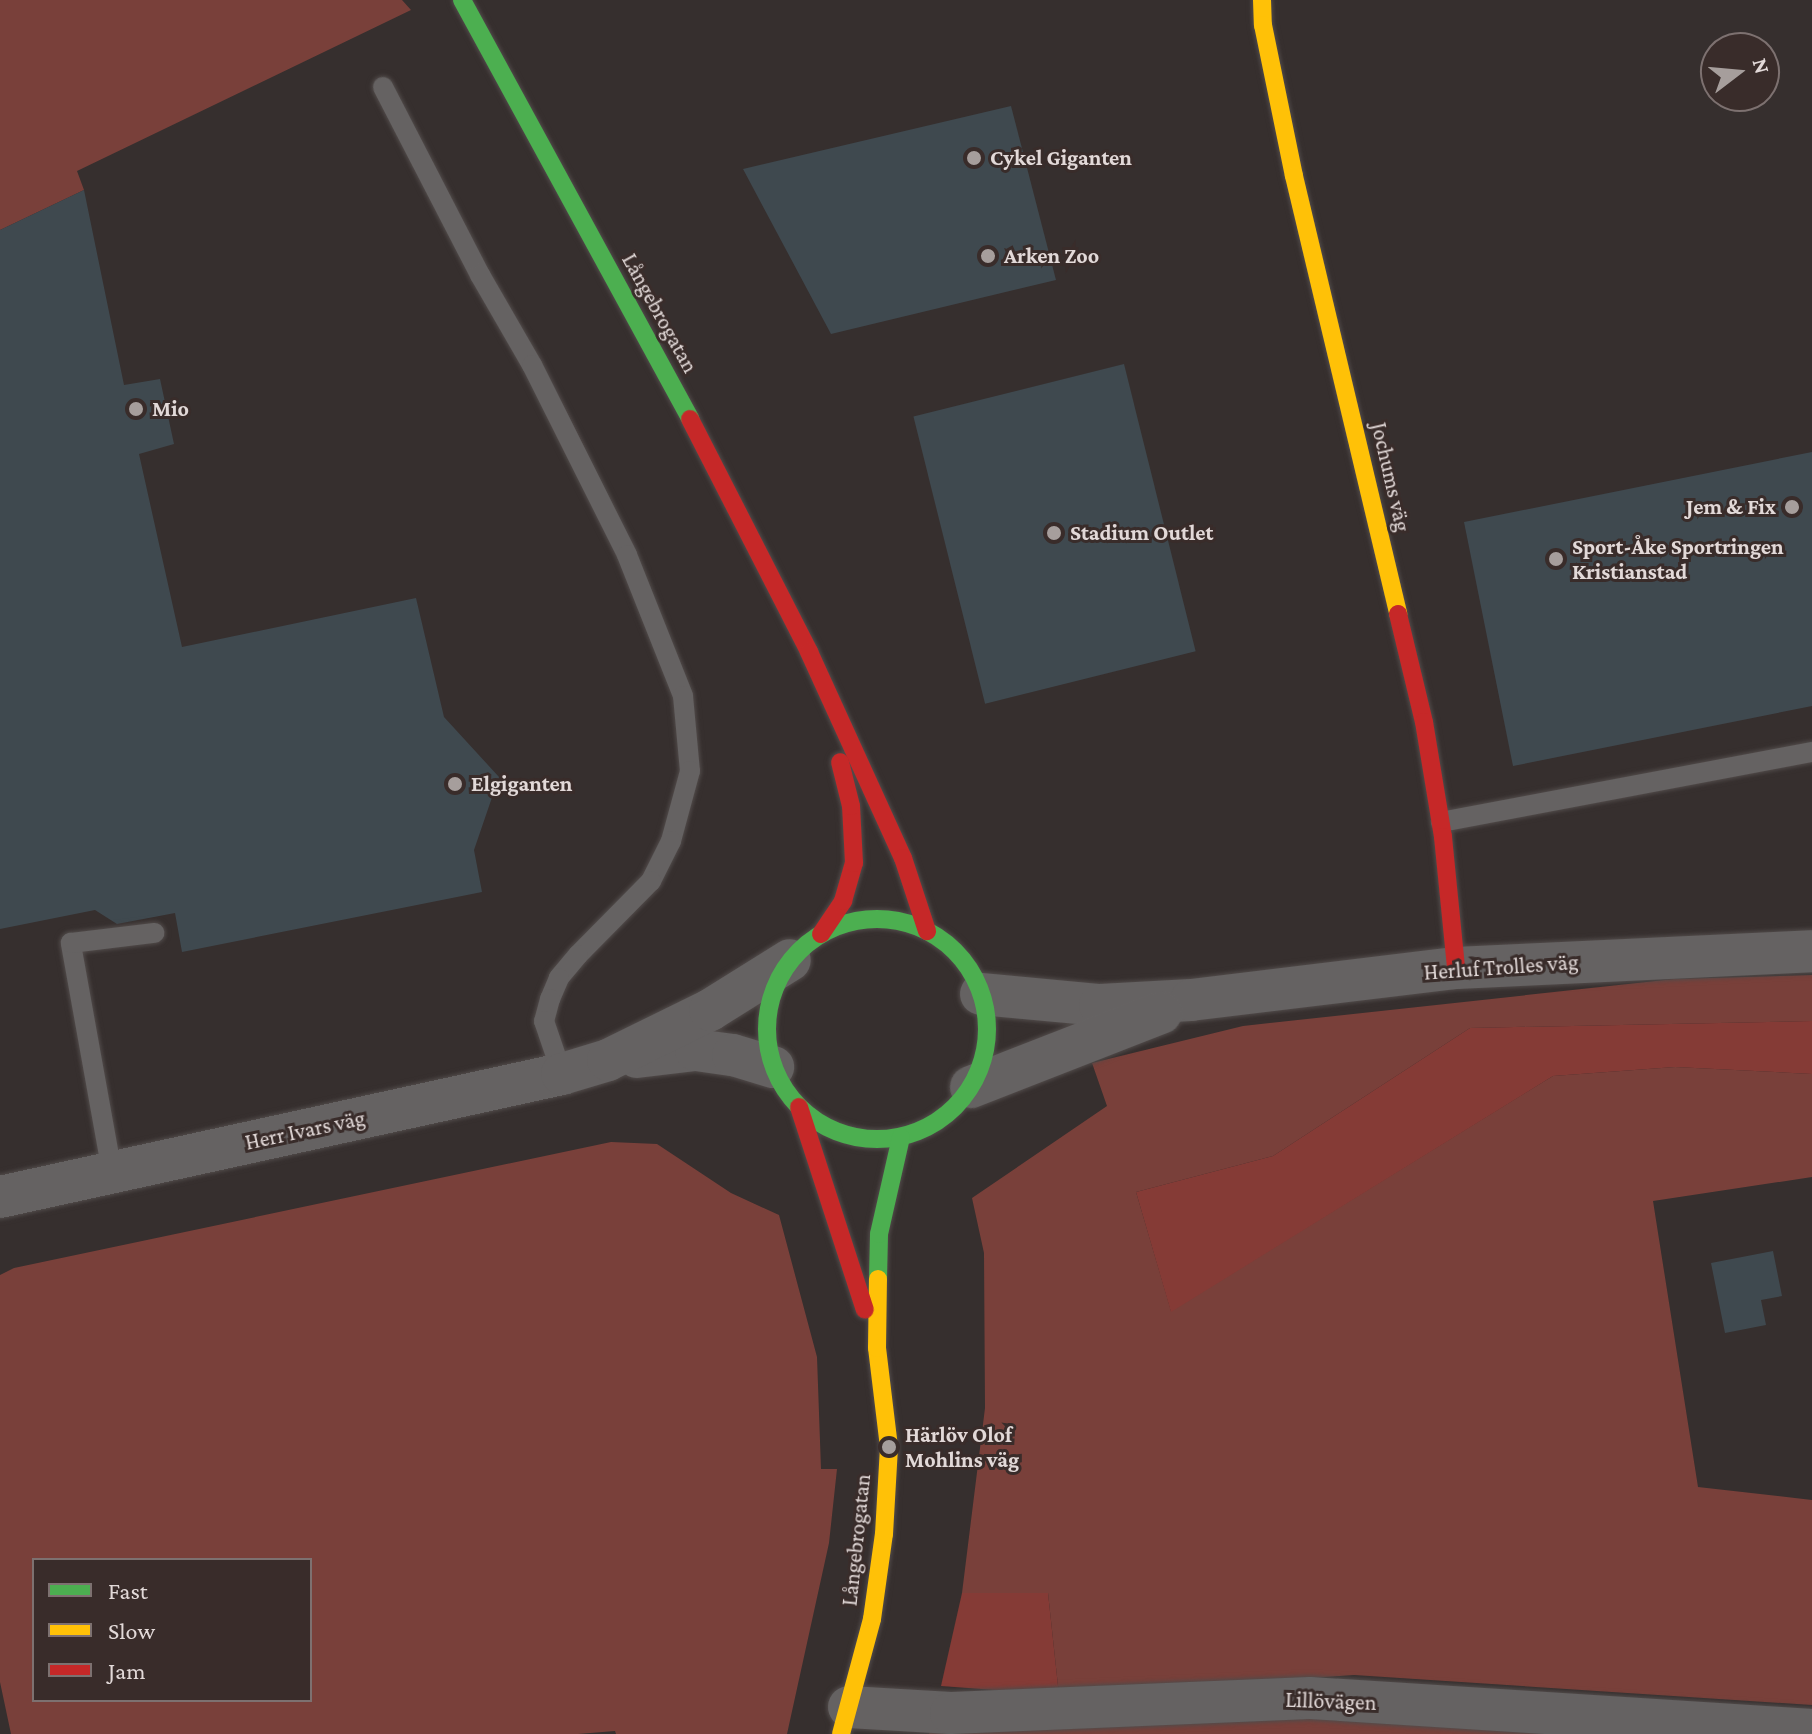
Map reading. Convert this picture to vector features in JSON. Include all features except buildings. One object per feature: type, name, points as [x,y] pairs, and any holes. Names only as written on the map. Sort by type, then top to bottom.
[{"type":"main road","name":"Långebrogatan","points":[[462,0],[696,429],[809,652],[903,858],[927,931]]},
{"type":"main road","name":"Jochums väg","points":[[1262,0],[1263,25],[1294,176],[1424,722],[1441,822],[1456,968]]},
{"type":"main road","name":"Långebrogatan","points":[[806,947],[843,901],[854,863],[851,806],[809,652]]},
{"type":"main road","points":[[874,919],[901,922],[927,931],[960,957],[981,994],[987,1021],[986,1048],[971,1087],[941,1119],[901,1137],[874,1139],[846,1135],[821,1124],[799,1107],[783,1088],[773,1067],[767,1039],[768,1011],[776,985],[806,947],[846,923],[874,919]]},
{"type":"main road","name":"Långebrogatan","points":[[799,1107],[877,1348]]},
{"type":"main road","name":"Långebrogatan","points":[[845,1721],[872,1619],[884,1534],[889,1447],[877,1348],[879,1234],[901,1137]]},
{"type":"street","name":"Herr Ivars väg","points":[[0,1197],[562,1074],[608,1060],[710,1010],[806,947]]},
{"type":"street","name":"Herluf Trolles väg","points":[[981,994],[1100,1005],[1191,1000],[1456,968],[1812,951]]},
{"type":"street","name":"Herluf Trolles väg","points":[[971,1087],[1191,1000]]},
{"type":"street","name":"Herr Ivars väg","points":[[608,1060],[696,1050],[733,1055],[773,1067]]},
{"type":"street","name":"Lillövägen","points":[[845,1721],[951,1713],[1310,1698],[1812,1730]]},
{"type":"lane","points":[[383,87],[480,275],[532,365],[627,555],[683,696],[690,771],[671,841],[651,881],[578,955],[559,978],[550,999],[544,1021],[562,1074]]},
{"type":"lane","points":[[1441,822],[1812,752]]},
{"type":"lane","points":[[112,1172],[71,943],[154,933]]},
{"type":"shaded area","points":[[0,0],[402,0],[411,10],[77,171],[84,190],[0,230]]},
{"type":"shaded area","points":[[1812,975],[1812,1021],[1470,1028],[1273,1156],[1136,1192],[1171,1311],[1553,1076],[1675,1067],[1812,1074],[1812,1177],[1653,1201],[1698,1487],[1812,1500],[1812,1705],[1354,1675],[1059,1695],[1048,1593],[962,1593],[985,1408],[984,1253],[972,1198],[1107,1106],[1092,1063],[1243,1026],[1674,979]]},
{"type":"shaded area","points":[[1812,1021],[1812,1074],[1675,1067],[1553,1076],[1171,1312],[1136,1192],[1273,1156],[1470,1028]]},
{"type":"shaded area","points":[[611,1142],[657,1144],[731,1193],[779,1215],[817,1357],[821,1469],[837,1469],[829,1543],[787,1734],[616,1734],[615,1731],[578,1734],[11,1734],[0,1682],[0,1275],[14,1268]]},
{"type":"shaded area","points":[[962,1593],[1048,1593],[1059,1695],[941,1686]]},
{"type":"shaded area","points":[[1283,1717],[1618,1734],[929,1734],[931,1726]]},
{"type":"traffic: fast","points":[[462,0],[690,419]]},
{"type":"traffic: fast","points":[[877,919],[919,927],[955,951],[979,987],[987,1029],[979,1071],[955,1107],[919,1131],[877,1139],[835,1131],[799,1107],[775,1071],[767,1029],[775,987],[799,951],[835,927],[877,919]]},
{"type":"traffic: fast","points":[[878,1279],[879,1234],[901,1137]]},
{"type":"traffic: slow","points":[[1262,0],[1263,25],[1294,176],[1398,614]]},
{"type":"traffic: slow","points":[[841,1734],[872,1619],[884,1534],[889,1447],[877,1348],[878,1279]]},
{"type":"traffic: jam","points":[[690,419],[809,652],[903,858],[927,931]]},
{"type":"traffic: jam","points":[[1398,614],[1424,722],[1443,837],[1456,968]]},
{"type":"traffic: jam","points":[[821,934],[843,901],[854,863],[851,806],[840,762]]},
{"type":"traffic: jam","points":[[799,1107],[865,1310]]},
{"type":"place","name":"Cykel Giganten","points":[[974,158]]},
{"type":"place","name":"Arken Zoo","points":[[988,256]]},
{"type":"place","name":"Mio","points":[[136,409]]},
{"type":"place","name":"Jem & Fix","points":[[1792,507]]},
{"type":"place","name":"Stadium Outlet","points":[[1054,533]]},
{"type":"place","name":"Sport-Åke Sportringen Kristianstad","points":[[1556,559]]},
{"type":"place","name":"Elgiganten","points":[[455,784]]},
{"type":"place","name":"Härlöv Olof Mohlins väg","points":[[889,1447]]}]
